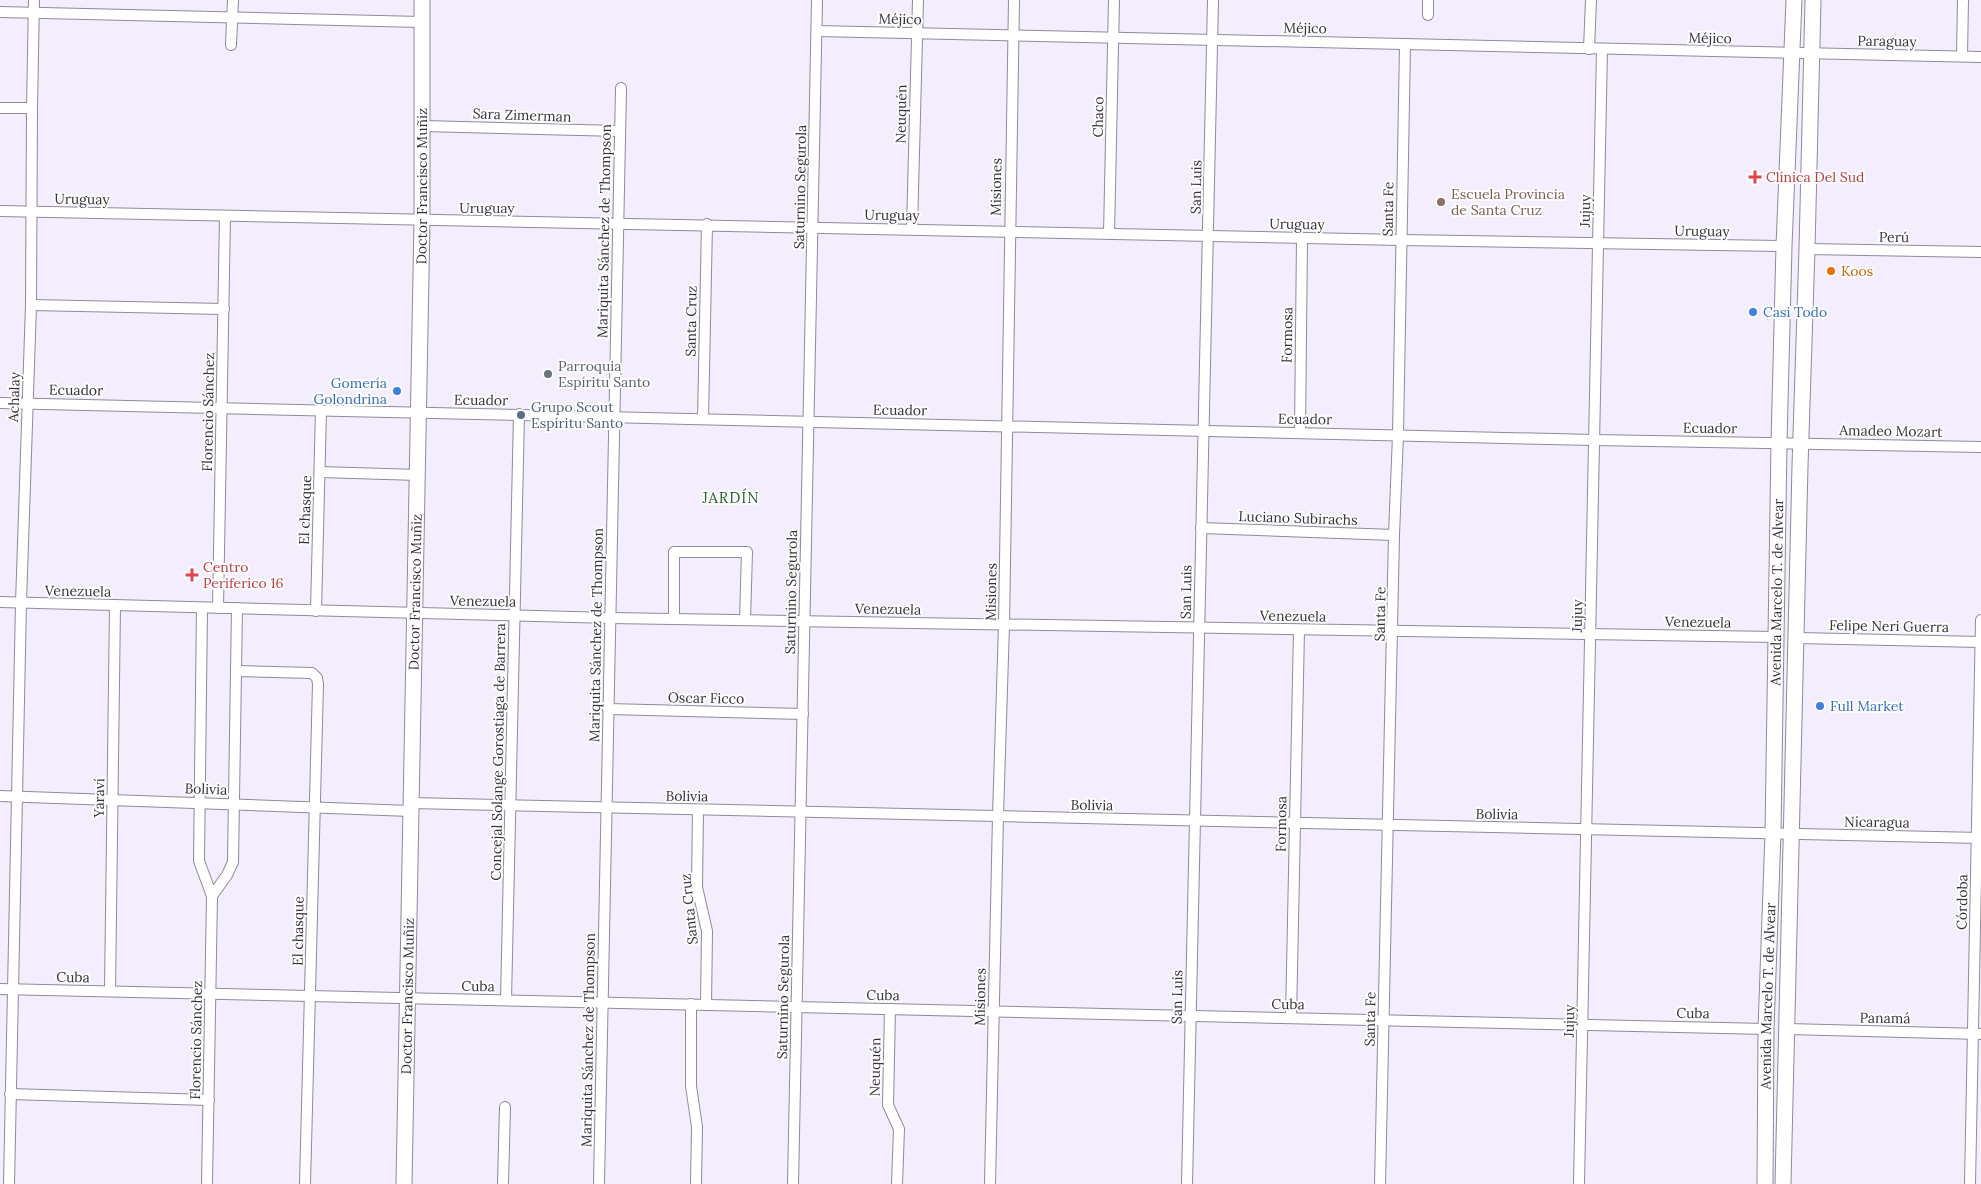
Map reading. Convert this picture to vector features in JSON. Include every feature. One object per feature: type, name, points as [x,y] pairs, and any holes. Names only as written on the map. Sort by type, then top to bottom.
[{"type":"main road","name":"Doctor Francisco Muñiz","points":[[404,1184],[422,221],[422,0]]},
{"type":"main road","name":"Avenida Marcelo T. de Alvear","points":[[1765,1184],[1766,1029],[1773,833],[1779,442],[1784,246],[1794,0]]},
{"type":"main road","name":"Avenida Marcelo T. de Alvear","points":[[1783,1184],[1800,442],[1813,0]]},
{"type":"street","name":"Achalay","points":[[8,1184],[21,603],[31,305],[34,0]]},
{"type":"street","points":[[231,46],[233,0]]},
{"type":"street","name":"Saturnino Segurola","points":[[793,1184],[817,0]]},
{"type":"street","name":"Neuquén","points":[[912,229],[918,0]]},
{"type":"street","name":"Misiones","points":[[990,1184],[1004,625],[1014,0]]},
{"type":"street","name":"Chaco","points":[[1109,234],[1114,0]]},
{"type":"street","name":"San Luis","points":[[1187,1184],[1213,0]]},
{"type":"street","points":[[1428,0],[1428,15]]},
{"type":"street","points":[[1589,49],[1591,0]]},
{"type":"street","points":[[1962,56],[1963,0]]},
{"type":"street","points":[[0,12],[421,22]]},
{"type":"street","name":"Méjico","points":[[816,31],[1793,54]]},
{"type":"street","name":"Santa Fe","points":[[1380,1184],[1394,535],[1398,435],[1405,44]]},
{"type":"street","name":"Jujuy","points":[[1579,1184],[1602,49]]},
{"type":"street","name":"Paraguay","points":[[1793,54],[1981,57]]},
{"type":"street","name":"Mariquita Sánchez de Thompson","points":[[599,1184],[621,88]]},
{"type":"street","points":[[0,108],[32,108]]},
{"type":"street","name":"Sara Zimerman","points":[[423,126],[620,131]]},
{"type":"street","name":"Uruguay","points":[[0,211],[422,221],[618,222],[1302,238],[1784,246]]},
{"type":"street","name":"Florencio Sánchez","points":[[218,608],[225,216]]},
{"type":"street","name":"Santa Cruz","points":[[703,419],[706,224]]},
{"type":"street","name":"Formosa","points":[[1300,433],[1302,238]]},
{"type":"street","name":"Perú","points":[[1807,249],[1981,252]]},
{"type":"street","points":[[31,305],[224,310]]},
{"type":"street","name":"Ecuador","points":[[0,402],[1594,440],[1800,442]]},
{"type":"street","name":"El chasque","points":[[316,610],[321,410]]},
{"type":"street","name":"Concejal Solange Gorostiaga de Barrera","points":[[506,1000],[519,414]]},
{"type":"street","name":"Amadeo Mozart","points":[[1800,442],[1981,447]]},
{"type":"street","points":[[320,472],[418,475]]},
{"type":"street","name":"Luciano Subirachs","points":[[1201,528],[1394,535]]},
{"type":"street","points":[[674,619],[674,552],[747,552],[745,620]]},
{"type":"street","name":"Venezuela","points":[[0,602],[805,622],[1393,632],[1590,633],[1775,638]]},
{"type":"street","name":"Yaraví","points":[[110,991],[115,605]]},
{"type":"street","name":"Florencio Sánchez","points":[[202,608],[199,862],[212,896],[207,1184]]},
{"type":"street","points":[[212,896],[227,875],[233,862],[237,608]]},
{"type":"street","name":"Córdoba","points":[[1970,1184],[1977,1034],[1981,620]]},
{"type":"street","name":"Formosa","points":[[1291,1018],[1299,630]]},
{"type":"street","name":"Felipe Neri Guerra","points":[[1797,638],[1981,642]]},
{"type":"street","name":"El chasque","points":[[236,671],[312,673],[317,678],[305,1184]]},
{"type":"street","name":"Oscar Ficco","points":[[608,710],[803,714]]},
{"type":"street","name":"Bolivia","points":[[0,796],[314,807],[510,806],[1773,833]]},
{"type":"street","name":"Santa Cruz","points":[[698,810],[697,887],[707,931],[706,1005]]},
{"type":"street","name":"Nicaragua","points":[[1773,833],[1979,838]]},
{"type":"street","name":"Cuba","points":[[0,989],[1766,1029]]},
{"type":"street","points":[[691,1004],[691,1086],[697,1127],[696,1184]]},
{"type":"street","name":"Neuquén","points":[[890,1009],[888,1105],[899,1129],[897,1184]]},
{"type":"street","name":"Panamá","points":[[1788,1029],[1977,1034]]},
{"type":"street","points":[[10,1094],[209,1100]]},
{"type":"street","points":[[502,1184],[504,1107]]},
{"type":"place","name":"Clínica Del Sud","points":[[1755,177]]},
{"type":"place","name":"Escuela Provincia de Santa Cruz","points":[[1441,202]]},
{"type":"place","name":"Koos","points":[[1831,271]]},
{"type":"place","name":"Casi Todo","points":[[1753,312]]},
{"type":"place","name":"Parroquia Espíritu Santo","points":[[548,374]]},
{"type":"place","name":"Gomería Golondrina","points":[[397,391]]},
{"type":"place","name":"Grupo Scout Espíritu Santo","points":[[521,415]]},
{"type":"place","name":"Centro Periferico 16","points":[[192,575]]},
{"type":"place","name":"Full Market","points":[[1820,706]]},
{"type":"district","name":"JARDÍN","points":[[731,498]]}]
